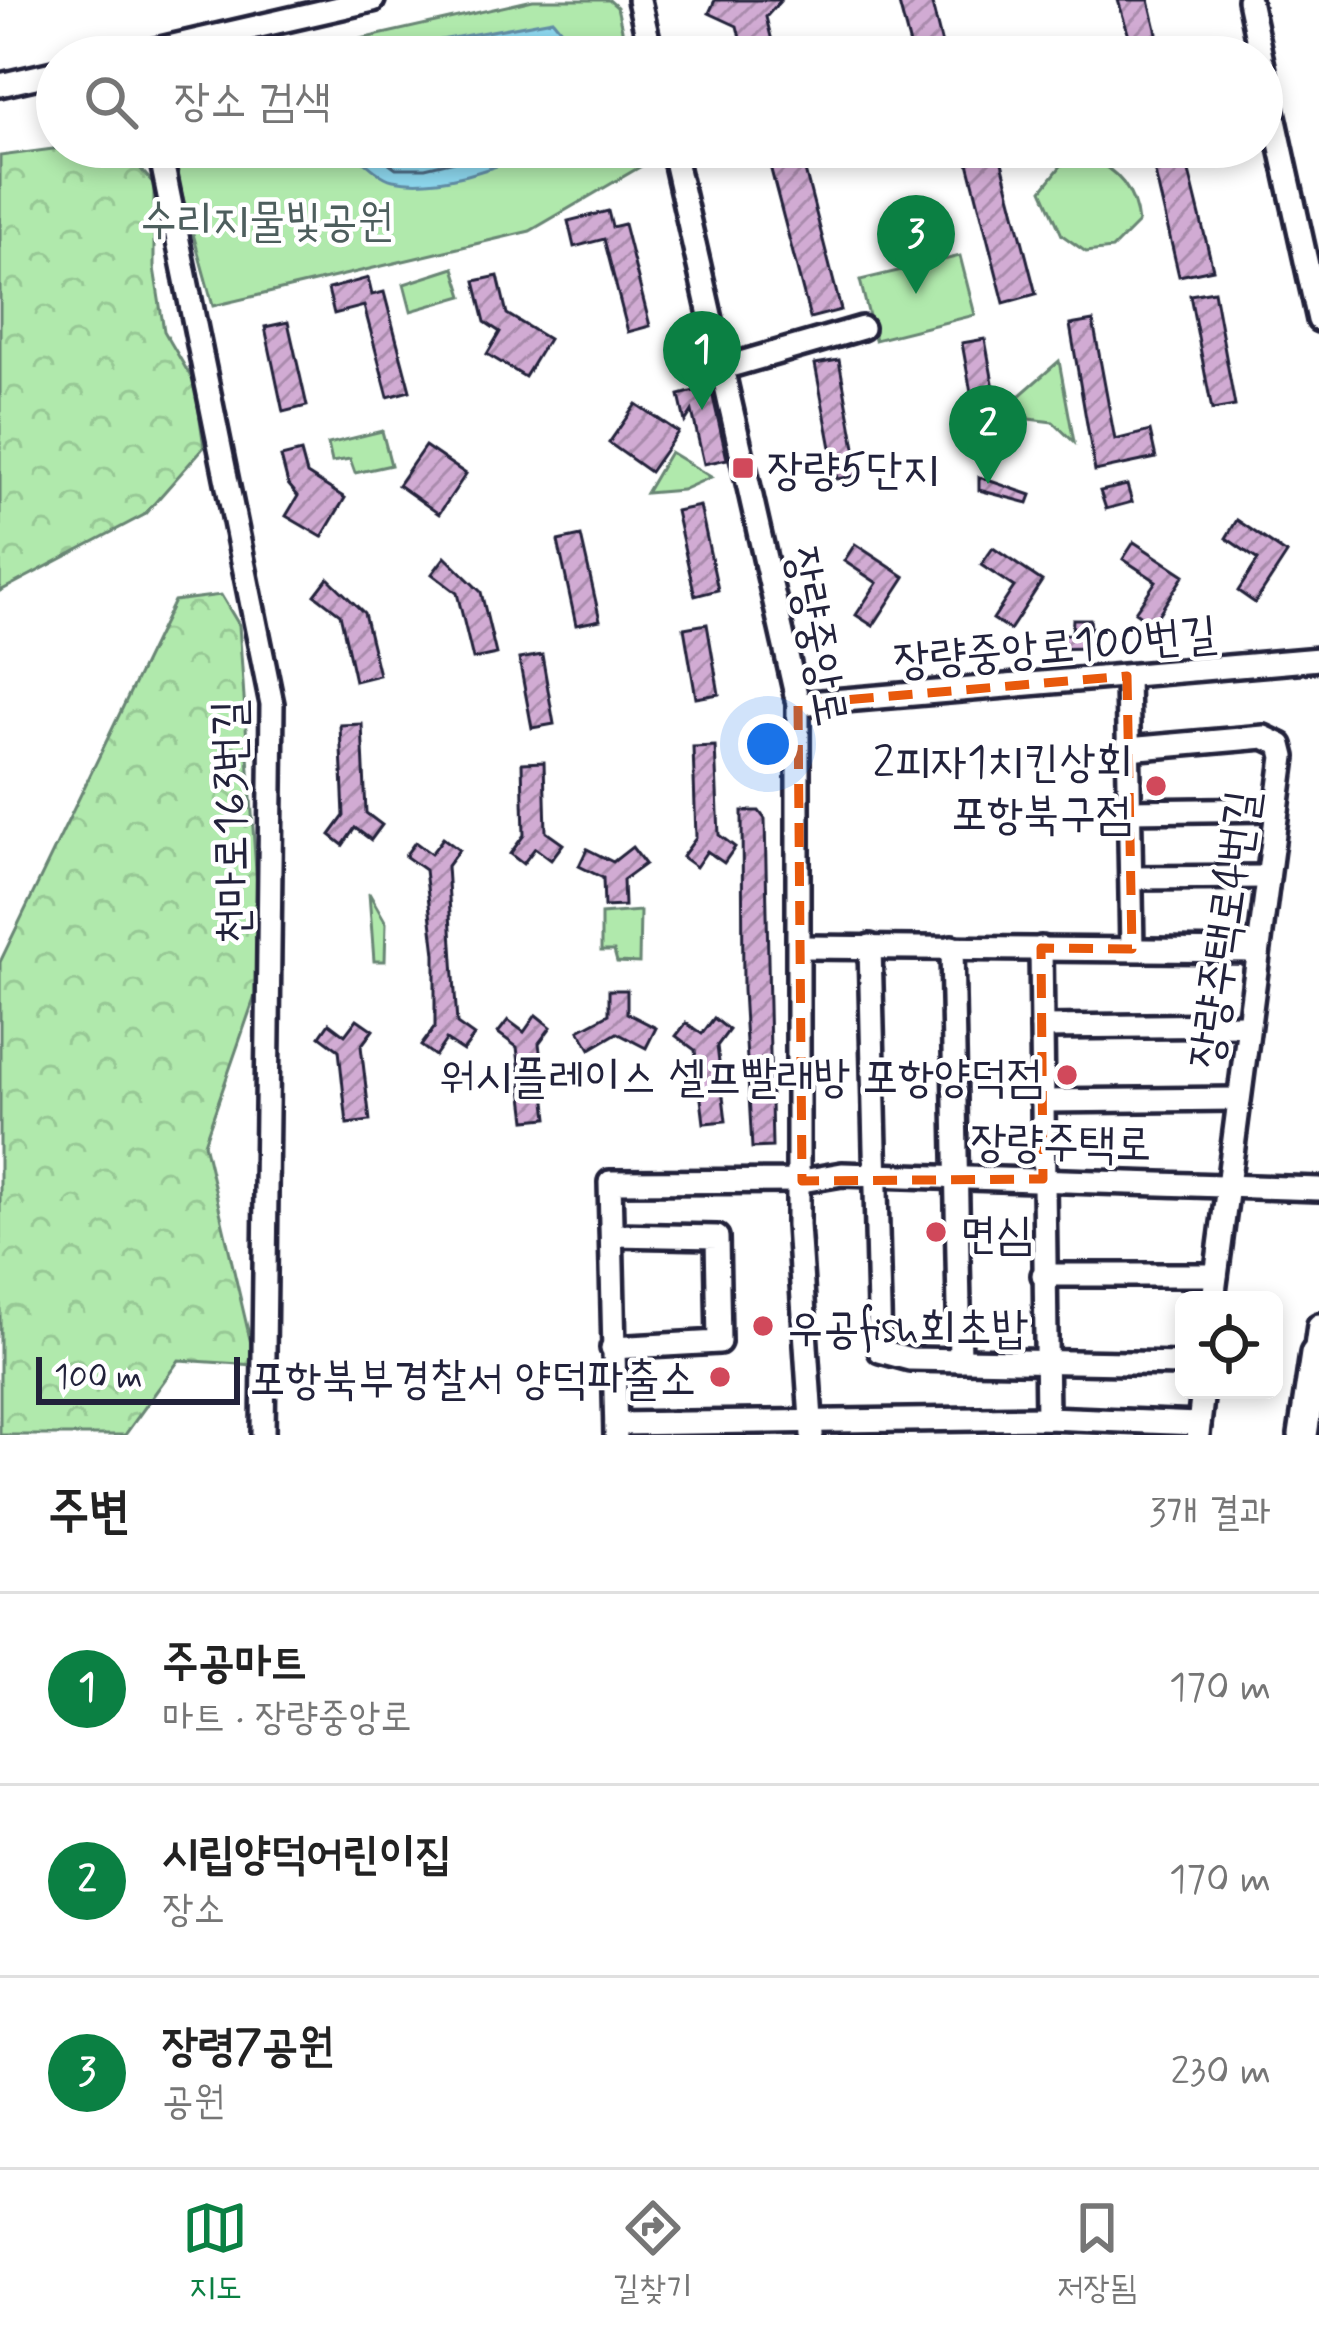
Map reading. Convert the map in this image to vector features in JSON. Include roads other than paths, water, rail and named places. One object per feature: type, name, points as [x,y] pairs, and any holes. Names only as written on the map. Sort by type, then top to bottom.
[{"type":"main road","points":[[1303,1435],[1317,1355]]},
{"type":"street","points":[[220,36],[374,0]]},
{"type":"street","points":[[639,0],[647,36]]},
{"type":"street","points":[[1249,0],[1257,36]]},
{"type":"street","points":[[0,85],[36,77]]},
{"type":"street","points":[[1283,155],[1319,320]]},
{"type":"street","name":"천마로163번길","points":[[162,168],[272,704],[262,1435]]},
{"type":"street","name":"장량중앙로","points":[[677,168],[798,704],[802,1181],[798,1225],[812,1429]]},
{"type":"street","points":[[723,368],[862,328]]},
{"type":"street","name":"장량중앙로100번길","points":[[798,704],[1319,659]]},
{"type":"street","points":[[1127,676],[1132,949]]},
{"type":"street","name":"장량주택로4번길","points":[[1128,749],[1264,737],[1281,745],[1285,757],[1214,1291]]},
{"type":"street","points":[[1130,811],[1277,809]]},
{"type":"street","points":[[1131,878],[1268,877]]},
{"type":"street","points":[[870,946],[880,1351],[889,1357],[1175,1364]]},
{"type":"street","points":[[801,947],[1257,951]]},
{"type":"street","points":[[952,947],[960,1360]]},
{"type":"street","points":[[1041,948],[1047,1418]]},
{"type":"street","points":[[1042,1027],[1247,1025]]},
{"type":"street","points":[[1042,1101],[1238,1100]]},
{"type":"street","name":"장량주택로","points":[[613,1235],[610,1182],[802,1181],[842,1174],[1227,1182],[1319,1189]]},
{"type":"street","points":[[612,1348],[719,1342],[717,1237],[613,1235],[612,1348],[616,1430],[906,1427],[1047,1418],[1198,1429],[1202,1399]]},
{"type":"street","points":[[1043,1275],[1216,1275]]},
{"type":"street","points":[[1317,1355],[1319,1325]]},
{"type":"water","points":[[553,20],[566,36],[463,36]]},
{"type":"water","points":[[372,168],[489,168],[431,182],[381,175]]},
{"type":"place","name":"장령7공원","points":[[916,294]]},
{"type":"place","name":"주공마트","points":[[702,410]]},
{"type":"place","name":"장량5단지","points":[[743,468]]},
{"type":"place","name":"시립양덕어린이집","points":[[988,484]]},
{"type":"place","name":"2피자1치킨상회 포항북구점","points":[[1156,786]]},
{"type":"place","name":"워시플레이스 셀프빨래방 포항양덕점","points":[[1067,1075]]},
{"type":"place","name":"면심","points":[[936,1232]]},
{"type":"place","name":"우공fish회초밥","points":[[763,1326]]},
{"type":"place","name":"포항북부경찰서 양덕파출소","points":[[720,1377]]},
{"type":"park label","name":"수리지물빛공원","points":[[267,219]]}]
